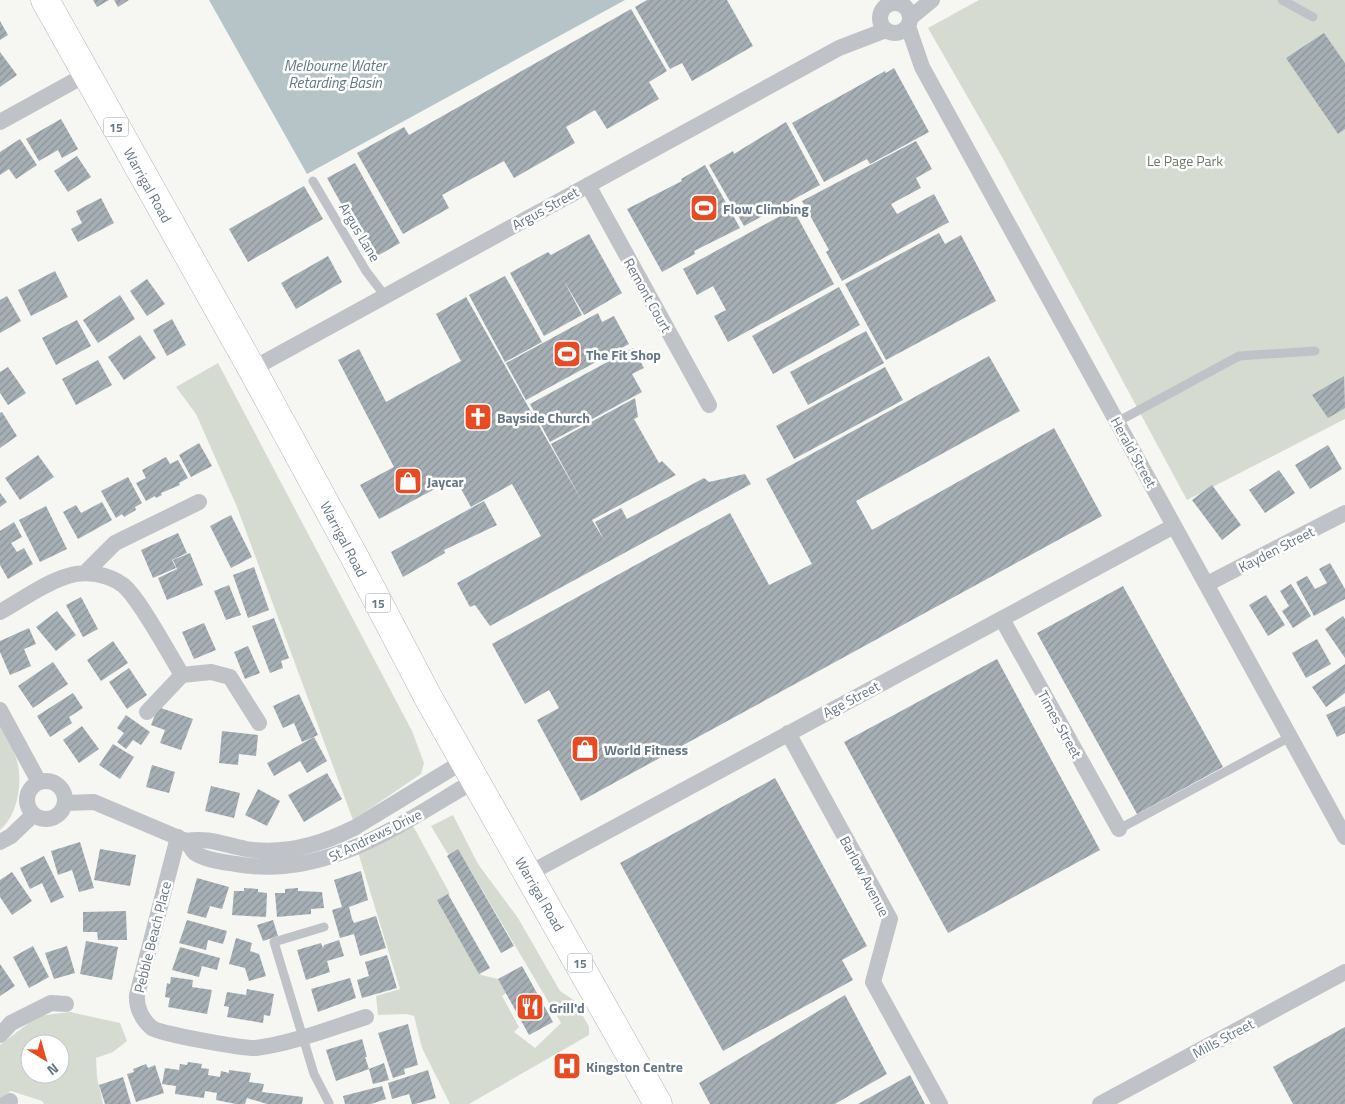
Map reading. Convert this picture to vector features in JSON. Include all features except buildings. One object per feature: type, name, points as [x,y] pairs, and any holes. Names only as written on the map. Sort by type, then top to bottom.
[{"type":"highway","name":"Warrigal Road","points":[[45,0],[252,369],[469,771],[658,1104]]},
{"type":"street","name":"Argus Street","points":[[252,369],[839,48],[894,13],[932,0]]},
{"type":"street","name":"Herald Street","points":[[894,13],[1345,837]]},
{"type":"street","points":[[0,122],[87,74]]},
{"type":"street","name":"Remont Court","points":[[588,185],[709,405]]},
{"type":"street","points":[[86,572],[115,543],[198,502]]},
{"type":"street","name":"Kayden Street","points":[[1207,584],[1345,513]]},
{"type":"street","name":"Age Street","points":[[528,874],[1174,526]]},
{"type":"street","points":[[0,612],[67,576],[86,572],[104,576],[123,585],[139,605],[182,675]]},
{"type":"street","name":"Times Street","points":[[1002,619],[1119,829]]},
{"type":"street","points":[[146,712],[182,675],[212,672],[230,677],[259,723]]},
{"type":"street","points":[[0,710],[40,782]]},
{"type":"street","name":"Barlow Avenue","points":[[788,733],[890,919],[873,982],[940,1104]]},
{"type":"street","name":"St Andrews Drive","points":[[182,839],[203,838],[249,849],[266,850],[309,846],[339,836],[469,771]]},
{"type":"street","name":"St Andrews Drive","points":[[65,803],[94,802],[182,839],[196,854],[229,863],[268,868],[310,864],[354,848],[415,816],[469,771]]},
{"type":"street","points":[[40,782],[52,782],[58,785],[65,796],[63,810],[53,818],[39,819],[33,815],[27,803],[29,790],[40,782]]},
{"type":"street","points":[[0,842],[10,836],[33,815]]},
{"type":"street","name":"Pebble Beach Place","points":[[182,839],[136,1001],[142,1016],[152,1028],[159,1031],[254,1048],[281,1044],[366,1017]]},
{"type":"street","name":"Mills Street","points":[[1100,1104],[1345,972]]},
{"type":"street","points":[[0,1035],[10,1023],[51,1003],[66,1004]]},
{"type":"lane","points":[[1282,0],[1313,17]]},
{"type":"lane","name":"Argus Lane","points":[[313,180],[366,271],[385,296]]},
{"type":"lane","points":[[1117,422],[1239,356],[1315,351]]},
{"type":"lane","points":[[1119,829],[1290,737]]},
{"type":"lane","points":[[324,927],[274,942],[314,1074],[329,1103]]},
{"type":"green space","name":"Le Page Park","points":[[979,0],[1345,0],[1345,419],[1187,500],[1002,157],[928,28]]},
{"type":"green space","points":[[218,363],[412,731],[424,763],[421,774],[353,820],[237,507],[196,414],[176,387]]},
{"type":"green space","points":[[0,726],[17,760],[19,791],[11,817],[0,830]]},
{"type":"green space","points":[[453,815],[478,864],[518,918],[560,991],[575,1001],[589,1027],[589,1035],[469,1104],[450,1104],[422,1048],[414,1016],[407,1014],[378,1015],[376,996],[400,989],[358,852],[412,824],[450,894],[438,901],[481,975],[498,979],[506,993],[502,996],[519,1027],[514,1032],[535,1048],[561,1023],[459,851],[449,856],[431,826]]},
{"type":"green space","points":[[70,1012],[120,1023],[127,1041],[113,1052],[96,1058],[97,1077],[103,1104],[44,1104],[42,1101],[11,1091],[0,1098],[0,1045],[38,1016]]},
{"type":"water","name":"Melbourne Water Retarding Basin","points":[[209,0],[625,0],[307,174]]},
{"type":"place","name":"Flow Climbing","points":[[704,208]]},
{"type":"place","name":"The Fit Shop","points":[[567,354]]},
{"type":"place","name":"Bayside Church","points":[[478,417]]},
{"type":"place","name":"Jaycar","points":[[408,481]]},
{"type":"place","name":"World Fitness","points":[[585,749]]},
{"type":"place","name":"Grill'd","points":[[530,1007]]},
{"type":"place","name":"Kingston Centre","points":[[567,1066]]}]
